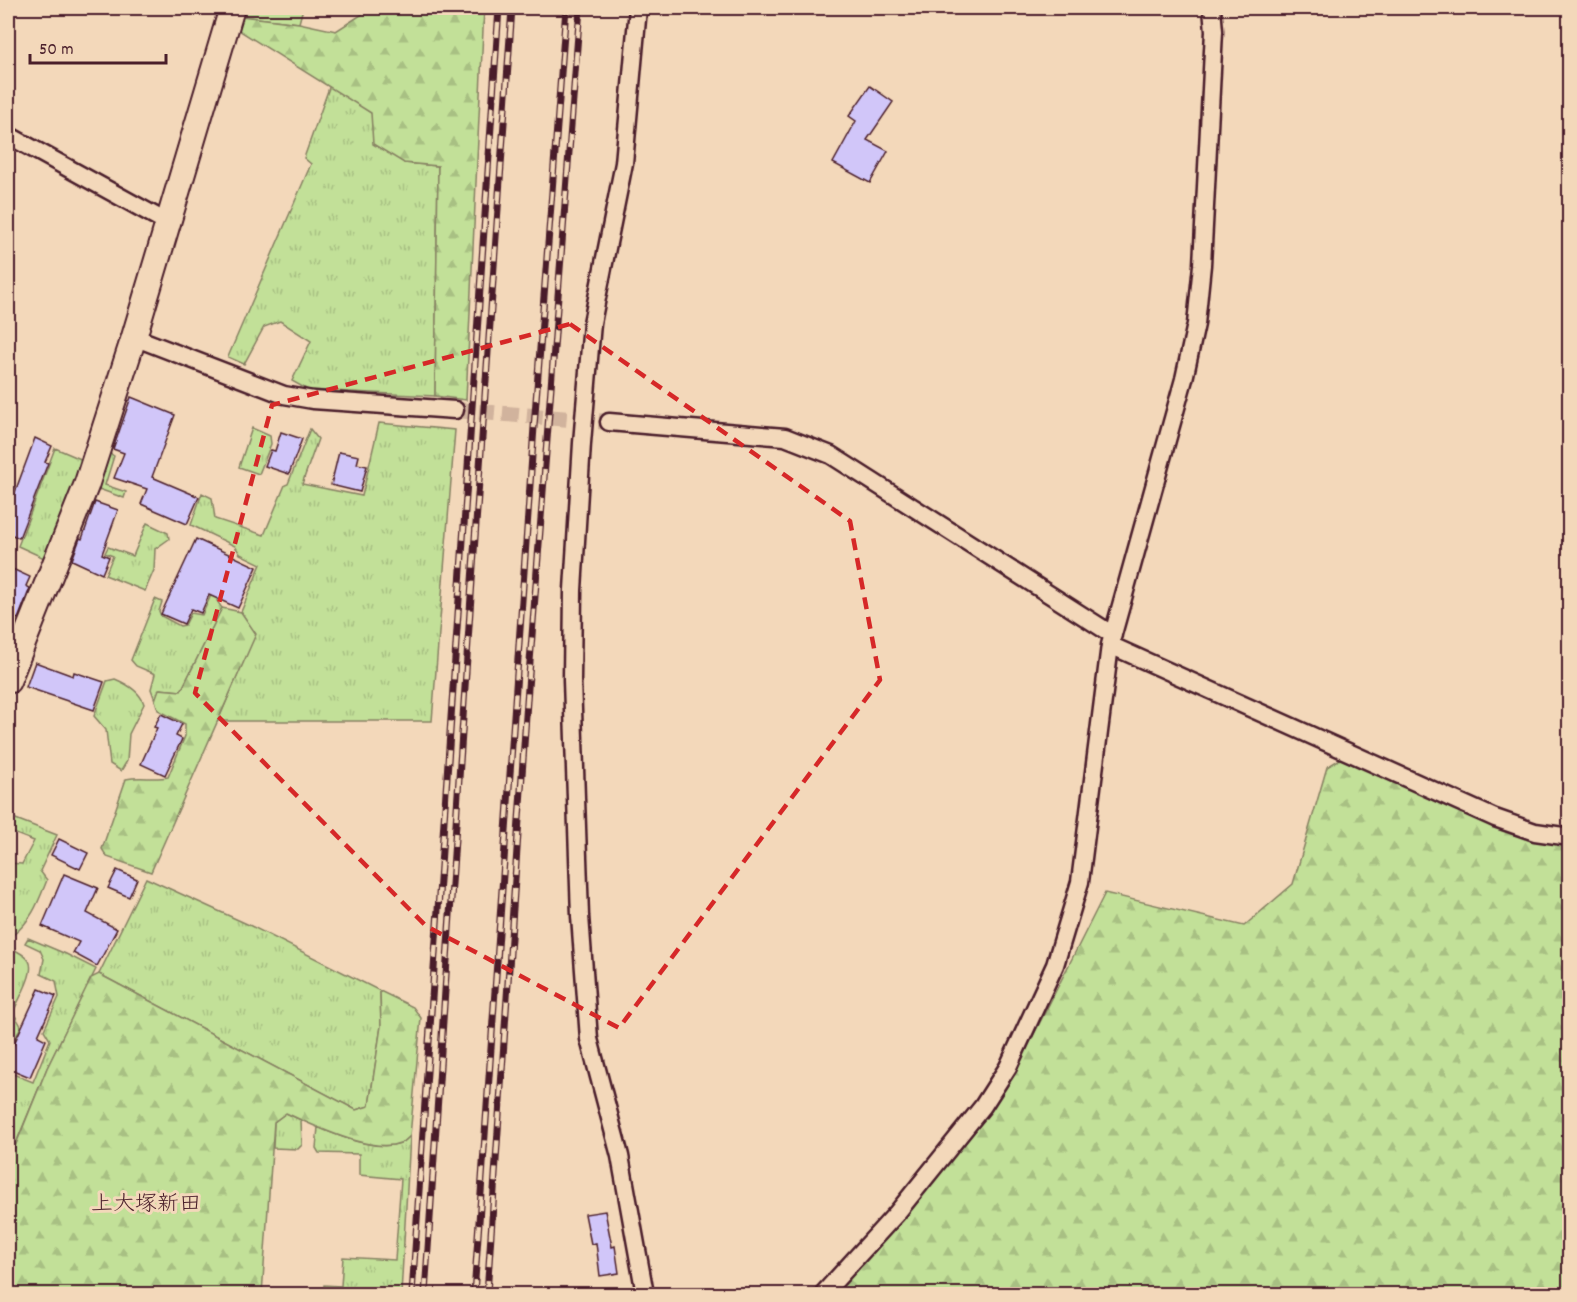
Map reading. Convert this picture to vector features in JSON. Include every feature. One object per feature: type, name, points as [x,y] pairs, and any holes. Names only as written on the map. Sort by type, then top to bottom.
[{"type":"street","points":[[8,681],[84,490],[134,337],[232,8]]},
{"type":"street","points":[[638,8],[624,163],[592,323],[573,579],[572,680],[580,916],[589,1039],[620,1156],[645,1294]]},
{"type":"street","points":[[823,1294],[896,1214],[983,1106],[1008,1067],[1054,965],[1080,882],[1112,640],[1184,379],[1196,324],[1202,265],[1214,31],[1212,8]]},
{"type":"street","points":[[8,135],[168,223]]},
{"type":"street","points":[[134,337],[284,395],[313,400],[455,410]]},
{"type":"street","points":[[609,422],[785,437],[831,455],[1112,640],[1495,818],[1535,832],[1569,837]]},
{"type":"highlighted area","points":[[570,324],[850,521],[880,680],[619,1028],[426,926],[195,693],[272,405]]},
{"type":"green space","points":[[244,8],[303,8],[299,23],[241,16]]},
{"type":"green space","points":[[378,8],[484,8],[466,400],[435,396],[438,166],[404,163],[373,144],[371,113],[237,29],[241,16],[299,23],[336,31],[364,13],[376,12]]},
{"type":"green space","points":[[330,85],[371,113],[404,163],[438,166],[435,396],[308,390],[292,381],[311,341],[280,321],[264,327],[244,364],[228,357],[311,164],[304,158]]},
{"type":"green space","points":[[379,423],[455,430],[432,721],[218,721],[255,634],[241,612],[261,564],[240,554],[235,546],[191,525],[202,493],[212,498],[215,519],[264,535],[310,429],[318,439],[302,484],[362,496]]},
{"type":"green space","points":[[252,428],[270,436],[271,444],[259,474],[239,467]]},
{"type":"green space","points":[[55,448],[83,460],[51,555],[44,558],[18,546]]},
{"type":"green space","points":[[108,452],[114,456],[105,485],[126,492],[124,498],[96,488]]},
{"type":"green space","points":[[147,523],[168,533],[169,539],[155,549],[154,570],[145,591],[105,575],[113,556],[105,553],[108,547],[133,556]]},
{"type":"green space","points":[[221,573],[228,576],[217,601],[222,608],[181,691],[160,689],[155,700],[151,689],[155,674],[136,666],[131,660],[155,599],[162,602],[159,611],[161,616],[180,626],[185,625],[191,613],[202,615]]},
{"type":"green space","points":[[222,608],[241,612],[256,634],[151,872],[107,857],[102,849],[126,779],[168,777],[185,736],[185,724],[158,710],[155,700],[159,689],[181,691]]},
{"type":"green space","points":[[115,679],[136,692],[144,704],[129,734],[127,761],[121,771],[110,764],[106,730],[94,716],[107,681]]},
{"type":"green space","points":[[1350,753],[1498,819],[1569,837],[1569,1294],[836,1294],[986,1117],[1017,1068],[1105,893],[1244,926],[1293,884],[1327,767]]},
{"type":"green space","points":[[8,816],[57,835],[40,871],[47,880],[38,902],[30,917],[13,935],[8,933],[8,863],[22,864],[34,841],[8,831]]},
{"type":"green space","points":[[146,878],[247,924],[380,991],[381,1026],[369,1106],[356,1110],[99,974]]},
{"type":"green space","points":[[28,938],[96,969],[47,1068],[9,1160],[8,1072],[33,1082],[50,1040],[44,1030],[59,997],[56,981],[41,974],[44,959],[40,950],[25,943]]},
{"type":"green space","points":[[13,949],[26,957],[31,966],[28,979],[13,1012],[21,1026],[8,1056],[8,963]]},
{"type":"green space","points":[[99,974],[356,1110],[369,1106],[381,1026],[380,991],[413,1007],[421,1018],[410,1136],[399,1143],[368,1144],[331,1133],[286,1113],[274,1122],[262,1294],[8,1294],[8,1164],[47,1068],[91,978]]},
{"type":"green space","points":[[286,1113],[301,1120],[302,1145],[298,1149],[273,1148],[274,1122]]},
{"type":"green space","points":[[318,1127],[366,1144],[391,1145],[402,1142],[410,1136],[401,1294],[324,1294],[324,1285],[341,1286],[343,1257],[395,1260],[401,1179],[359,1175],[359,1154],[319,1153],[316,1148]]},
{"type":"building","points":[[870,86],[893,102],[867,140],[888,151],[870,183],[833,163],[856,121],[849,116]]},
{"type":"building","points":[[131,397],[175,415],[152,477],[199,497],[187,524],[141,504],[147,489],[114,478],[124,453],[113,449]]},
{"type":"building","points":[[281,432],[302,439],[289,474],[265,466],[271,450],[275,451]]},
{"type":"building","points":[[35,438],[52,446],[45,462],[48,463],[19,538],[8,533],[8,511]]},
{"type":"building","points":[[339,452],[359,456],[357,464],[367,466],[360,492],[331,485]]},
{"type":"building","points":[[95,502],[118,510],[102,554],[109,557],[102,574],[72,560]]},
{"type":"building","points":[[196,539],[257,567],[238,608],[209,595],[201,613],[191,609],[184,624],[161,614]]},
{"type":"building","points":[[8,567],[30,577],[26,586],[30,588],[18,619],[8,615]]},
{"type":"building","points":[[35,662],[73,676],[74,672],[104,682],[94,710],[26,687]]},
{"type":"building","points":[[161,714],[182,724],[176,736],[182,739],[165,775],[141,764]]},
{"type":"building","points":[[59,839],[88,853],[80,869],[51,855]]},
{"type":"building","points":[[117,870],[137,879],[129,897],[108,888]]},
{"type":"building","points":[[64,874],[98,888],[87,913],[117,929],[97,966],[73,953],[79,942],[42,926]]},
{"type":"building","points":[[39,989],[56,996],[38,1036],[46,1040],[30,1077],[8,1068],[8,1057]]},
{"type":"building","points":[[605,1211],[612,1247],[615,1246],[619,1273],[600,1276],[596,1243],[591,1244],[585,1214]]},
{"type":"tunnel","points":[[455,410],[609,422]]},
{"type":"railway","points":[[412,1294],[499,8]]},
{"type":"railway","points":[[425,1294],[512,8]]},
{"type":"railway","points":[[474,1294],[534,427],[566,8]]},
{"type":"railway","points":[[487,1294],[527,701],[580,8]]},
{"type":"district","name":"上大塚新田","points":[[146,1202]]}]
